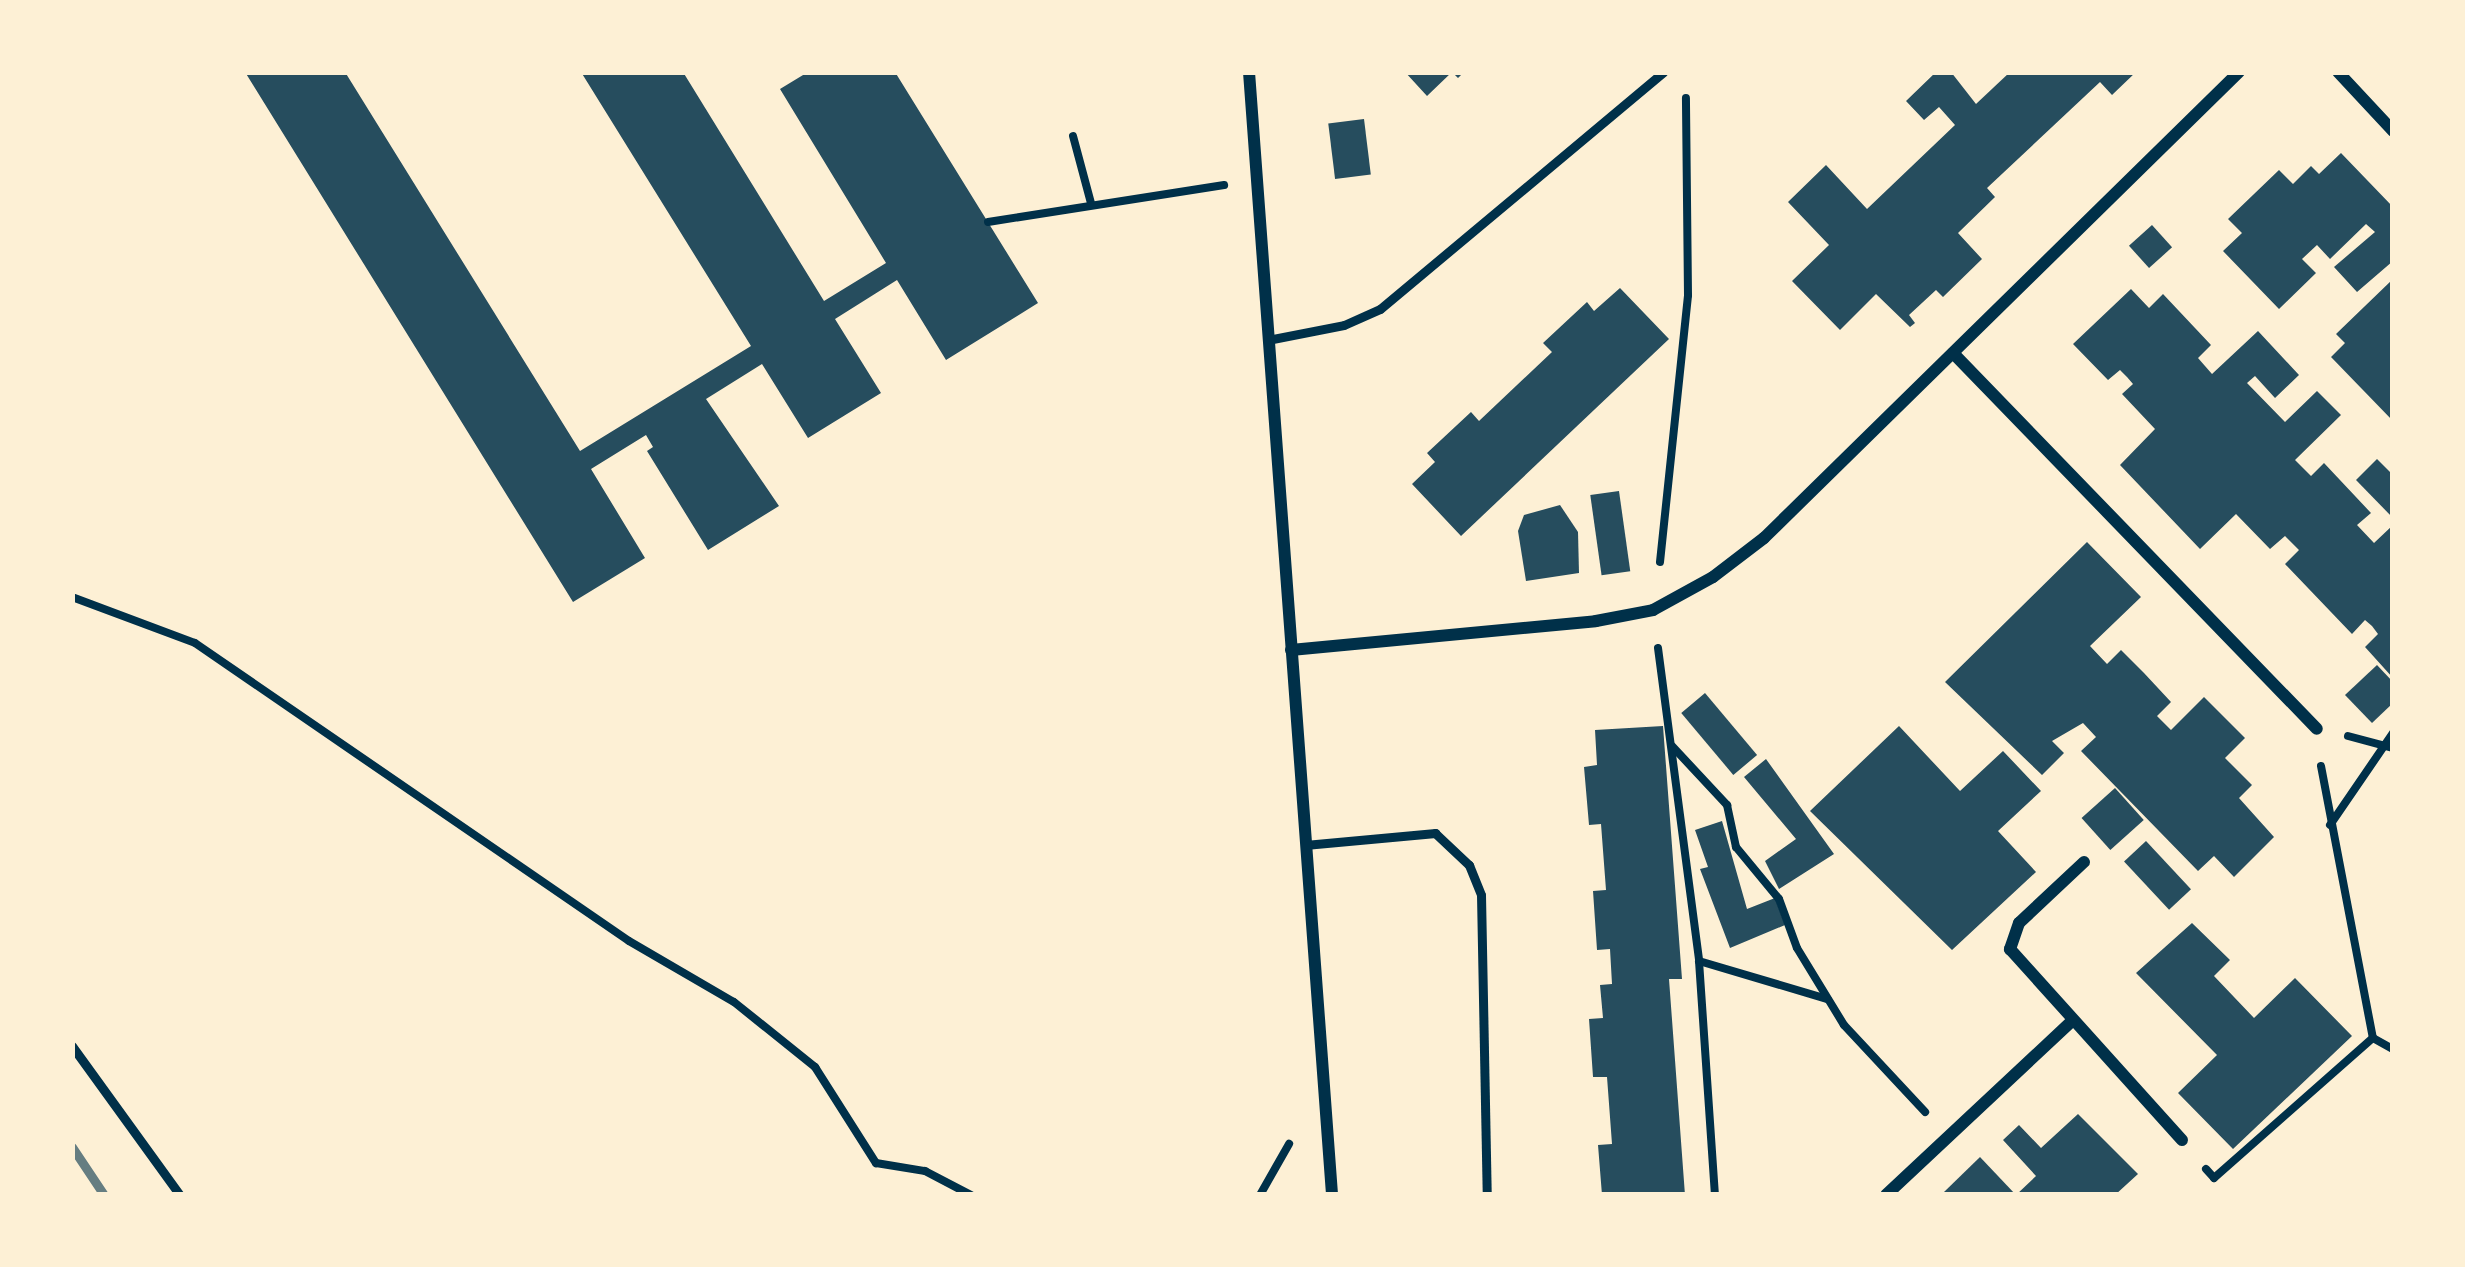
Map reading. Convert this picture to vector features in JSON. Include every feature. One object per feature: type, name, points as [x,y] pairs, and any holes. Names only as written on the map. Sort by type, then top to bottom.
[{"type":"street","points":[[1249,72],[1332,1195]]},
{"type":"street","points":[[1291,650],[1653,610],[1764,538],[2239,72]]},
{"type":"street","points":[[2338,72],[2393,131]]},
{"type":"street","points":[[1953,352],[2317,729]]},
{"type":"street","points":[[2084,862],[2012,932],[2009,949],[2182,1140]]},
{"type":"street","points":[[1886,1195],[2071,1022]]},
{"type":"lane","points":[[1268,340],[1344,326],[1380,309],[1664,72]]},
{"type":"lane","points":[[1305,844],[1435,833],[1469,865],[1481,895],[1487,1195]]},
{"type":"lane","points":[[72,1046],[181,1195]]},
{"type":"path","points":[[1073,136],[1091,203]]},
{"type":"path","points":[[988,222],[1091,203],[1257,183]]},
{"type":"path","points":[[72,597],[195,644],[629,941],[734,1002],[815,1067],[876,1163],[926,1171],[971,1195]]},
{"type":"path","points":[[2317,729],[2329,826],[2373,1038],[2393,1049]]},
{"type":"path","points":[[2329,826],[2393,733]]},
{"type":"path","points":[[1671,745],[1726,805],[1736,847],[1779,899],[1827,999],[1948,1136]]},
{"type":"path","points":[[1699,961],[1827,999]]},
{"type":"path","points":[[2214,1178],[2373,1038]]},
{"type":"path","points":[[2182,1140],[2214,1178],[2214,1195]]},
{"type":"building","points":[[245,72],[345,72],[580,451],[751,346],[581,72],[683,72],[824,301],[886,263],[780,89],[808,72],[895,72],[1038,303],[946,360],[897,280],[835,319],[881,393],[808,438],[762,364],[706,399],[779,506],[708,550],[647,451],[653,447],[646,435],[591,469],[645,558],[573,602]]},
{"type":"building","points":[[1405,72],[1452,72],[1427,96]]},
{"type":"building","points":[[1936,72],[1951,72],[1976,104],[2010,72],[2136,72],[2112,95],[2100,82],[1987,188],[1995,197],[1958,233],[1982,259],[1943,297],[1936,290],[1909,315],[1915,323],[1910,327],[1876,294],[1840,330],[1792,281],[1829,245],[1788,202],[1826,165],[1867,209],[1955,125],[1939,107],[1924,120],[1906,101]]},
{"type":"building","points":[[1364,119],[1371,175],[1335,179],[1328,123]]},
{"type":"building","points":[[2341,153],[2393,207],[2393,261],[2357,292],[2334,267],[2375,232],[2366,224],[2330,259],[2317,245],[2302,259],[2316,273],[2279,309],[2223,251],[2242,233],[2228,219],[2279,170],[2293,184],[2311,166],[2319,174]]},
{"type":"building","points":[[2152,225],[2172,247],[2149,268],[2129,246]]},
{"type":"building","points":[[2393,279],[2393,421],[2331,357],[2345,343],[2336,334]]},
{"type":"building","points":[[1620,288],[1669,339],[1461,536],[1412,484],[1435,462],[1427,453],[1471,412],[1479,421],[1552,352],[1543,343],[1587,302],[1594,311]]},
{"type":"building","points":[[2131,289],[2149,308],[2163,294],[2211,345],[2198,358],[2212,374],[2258,331],[2299,375],[2275,398],[2255,376],[2247,383],[2285,422],[2317,391],[2341,415],[2295,460],[2311,476],[2324,463],[2371,513],[2357,525],[2374,543],[2393,525],[2393,678],[2365,647],[2378,634],[2372,626],[2365,620],[2352,634],[2285,564],[2299,550],[2285,536],[2270,549],[2236,514],[2200,549],[2120,465],[2155,429],[2122,394],[2133,384],[2127,377],[2120,370],[2108,380],[2073,344]]},
{"type":"building","points":[[2377,459],[2393,475],[2393,518],[2356,480]]},
{"type":"building","points":[[1619,491],[1630,571],[1602,575],[1590,495]]},
{"type":"building","points":[[1560,505],[1578,532],[1579,573],[1526,581],[1518,531],[1524,515]]},
{"type":"building","points":[[2087,542],[2141,597],[2090,646],[2107,664],[2121,650],[2144,673],[2171,702],[2157,716],[2171,730],[2204,697],[2245,738],[2225,758],[2252,785],[2239,798],[2274,837],[2234,877],[2214,856],[2198,871],[2081,751],[2096,737],[2083,723],[2052,741],[2064,753],[2042,775],[1945,682]]},
{"type":"building","points":[[2377,665],[2393,682],[2393,703],[2372,723],[2345,695]]},
{"type":"building","points":[[1705,693],[1757,755],[1733,775],[1681,713]]},
{"type":"building","points":[[1663,726],[1682,979],[1669,979],[1685,1195],[1602,1195],[1598,1145],[1612,1144],[1607,1077],[1593,1077],[1589,1019],[1603,1018],[1600,985],[1612,984],[1610,949],[1597,950],[1593,891],[1606,890],[1601,824],[1589,825],[1584,767],[1597,765],[1595,730]]},
{"type":"building","points":[[1899,726],[1960,791],[2003,751],[2041,791],[1998,831],[2036,872],[1952,950],[1810,811]]},
{"type":"building","points":[[1766,759],[1834,854],[1779,889],[1765,861],[1796,839],[1744,777]]},
{"type":"building","points":[[2115,788],[2144,820],[2110,850],[2082,818]]},
{"type":"building","points":[[1722,821],[1747,909],[1775,898],[1785,925],[1730,948],[1700,869],[1708,867],[1695,830]]},
{"type":"building","points":[[2146,841],[2191,889],[2169,910],[2124,861]]},
{"type":"building","points":[[2192,923],[2230,960],[2214,976],[2254,1018],[2295,978],[2352,1036],[2233,1149],[2178,1093],[2217,1055],[2136,973]]},
{"type":"building","points":[[2078,1114],[2138,1174],[2115,1195],[2016,1195],[2036,1176],[2003,1140],[2019,1125],[2041,1148]]},
{"type":"building","points":[[1980,1157],[2016,1195],[1943,1193]]},
{"type":"railway","points":[[72,1147],[104,1195]]}]
